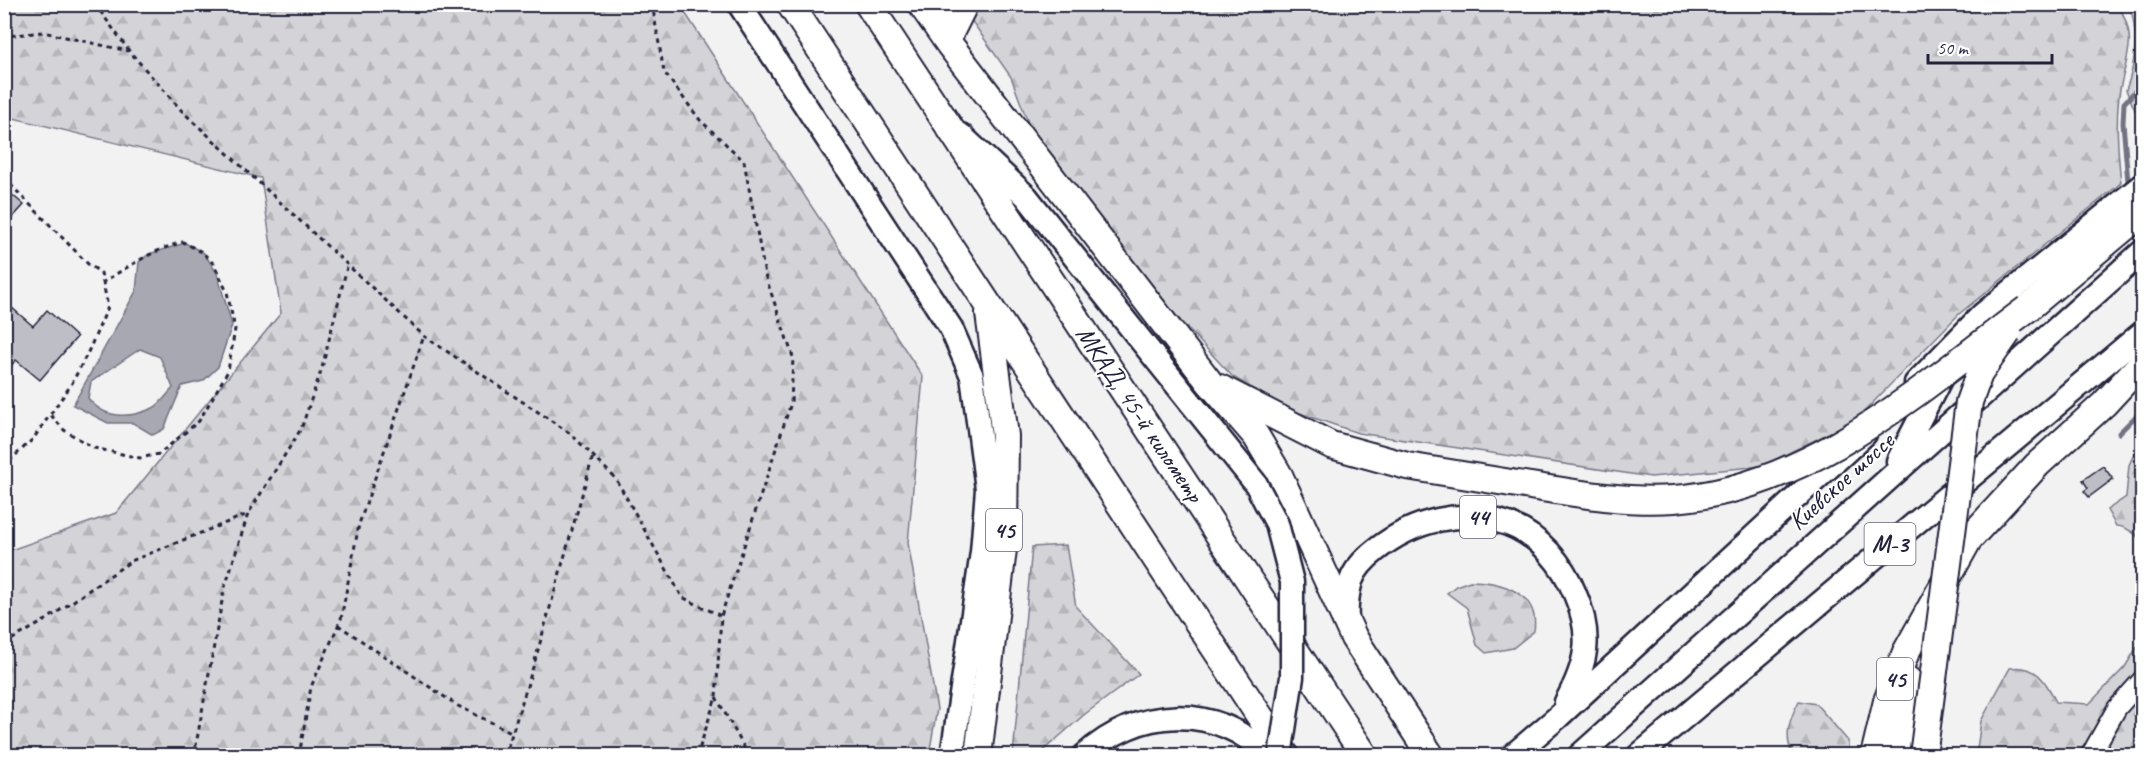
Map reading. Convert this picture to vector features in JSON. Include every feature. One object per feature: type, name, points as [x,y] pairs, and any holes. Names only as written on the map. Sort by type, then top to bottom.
[{"type":"highway","points":[[790,4],[1286,756]]},
{"type":"highway","name":"МКАД, 45-й километр","points":[[868,4],[1365,756]]},
{"type":"highway","points":[[926,13],[1210,383],[1256,436],[1279,475],[1354,638],[1431,756]]},
{"type":"highway","points":[[1210,383],[1331,445],[1407,466],[1607,497],[1674,499],[1735,489],[1787,472],[1851,436],[1905,400],[2027,309],[2142,213]]},
{"type":"highway","name":"45","points":[[978,756],[1004,541],[1005,510],[1005,436],[987,304]]},
{"type":"highway","points":[[1923,756],[1969,402],[1979,374],[2027,309]]},
{"type":"highway","points":[[1897,756],[1905,694],[1918,645],[1932,609],[1969,539],[2037,465],[2104,404],[2142,363]]},
{"type":"highway","name":"45","points":[[1874,756],[1887,701],[1906,652],[1932,609]]},
{"type":"main road","points":[[739,4],[951,328],[972,376],[987,489],[982,552],[952,756]]},
{"type":"main road","points":[[942,117],[1026,196],[1256,484],[1277,524],[1292,582],[1292,677],[1280,756]]},
{"type":"main road","points":[[1512,756],[1558,717],[1833,466],[1983,314],[2142,185]]},
{"type":"main road","name":"Киевское шоссе","points":[[1579,756],[2142,252]]},
{"type":"main road","name":"М-3","points":[[1638,756],[2142,333]]},
{"type":"main road","points":[[1892,474],[1962,337]]},
{"type":"main road","name":"44","points":[[1347,621],[1346,602],[1352,579],[1367,557],[1390,538],[1418,524],[1447,517],[1478,517],[1509,525],[1533,538],[1552,555],[1569,578],[1586,628],[1587,654],[1558,717]]},
{"type":"main road","points":[[1084,756],[1103,738],[1124,727],[1154,718],[1182,717],[1210,722],[1237,732],[1269,756]]},
{"type":"lane","points":[[926,13],[967,6]]},
{"type":"lane","points":[[949,44],[967,6]]},
{"type":"lane","points":[[2090,756],[2117,708],[2142,680]]},
{"type":"path","points":[[95,4],[130,52],[182,111],[347,267],[424,336],[571,434],[616,479],[682,597],[721,616]]},
{"type":"path","points":[[652,4],[664,72],[700,120],[744,161],[765,275],[793,357],[791,403],[721,616],[716,697],[697,756]]},
{"type":"path","points":[[4,32],[9,36],[43,32],[130,52]]},
{"type":"path","points":[[4,178],[88,264],[101,273],[108,307],[71,386],[33,439],[4,466]]},
{"type":"path","points":[[51,415],[64,430],[94,448],[140,458],[159,454],[199,421],[228,371],[235,329],[229,301],[214,264],[202,252],[183,242],[161,248],[138,258],[103,282]]},
{"type":"path","points":[[194,756],[224,590],[248,514],[301,429],[322,368],[347,267]]},
{"type":"path","points":[[299,756],[311,687],[338,625],[359,524],[424,336]]},
{"type":"path","points":[[505,756],[534,664],[593,456]]},
{"type":"path","points":[[4,644],[46,620],[131,561],[248,514]]},
{"type":"path","points":[[338,625],[458,706],[511,732]]},
{"type":"path","points":[[716,697],[749,756]]},
{"type":"green space","points":[[5,4],[680,5],[923,377],[908,543],[937,709],[929,755],[5,755],[5,552],[116,513],[281,313],[261,178],[5,116]]},
{"type":"green space","points":[[953,5],[2118,5],[2128,27],[2129,37],[2118,112],[2121,183],[1959,314],[1856,420],[1762,466],[1651,477],[1358,433],[1288,409],[1233,377],[1176,316],[1032,133],[1011,77],[969,17]]},
{"type":"green space","points":[[2129,5],[2142,5],[2142,104],[2135,110],[2126,90],[2135,47],[2134,25]]},
{"type":"green space","points":[[2142,451],[2142,543],[2131,532],[2116,526],[2107,510],[2126,497],[2129,465],[2135,452]]},
{"type":"green space","points":[[1066,545],[1076,607],[1139,674],[1085,714],[1038,755],[1013,755],[1032,547]]},
{"type":"green space","points":[[1470,581],[1494,583],[1525,598],[1534,618],[1534,631],[1513,648],[1486,653],[1477,645],[1467,608],[1447,593],[1456,586]]},
{"type":"green space","points":[[2142,639],[2142,755],[1976,756],[1981,721],[2010,668],[2019,667],[2033,671],[2044,681],[2056,702],[2089,704],[2125,667]]},
{"type":"green space","points":[[1799,701],[1816,704],[1848,741],[1848,755],[1793,755],[1788,734]]},
{"type":"shaded area","points":[[185,243],[204,253],[217,273],[232,325],[218,367],[203,381],[182,386],[164,429],[153,435],[133,423],[108,423],[73,405],[136,291],[139,262],[149,254]],"holes":[[[140,349],[160,357],[173,388],[156,407],[135,414],[118,415],[102,410],[88,398],[91,382]]]},
{"type":"building","points":[[4,188],[24,205],[4,227]]},
{"type":"building","points":[[4,301],[33,326],[47,310],[77,337],[40,380],[16,360],[4,373]]},
{"type":"building","points":[[2103,466],[2113,479],[2089,497],[2084,491],[2088,488],[2083,480]]},
{"type":"waterway","points":[[2125,188],[2128,182],[2123,123],[2124,103],[2142,84]]},
{"type":"waterway","points":[[2119,433],[2142,410]]}]
